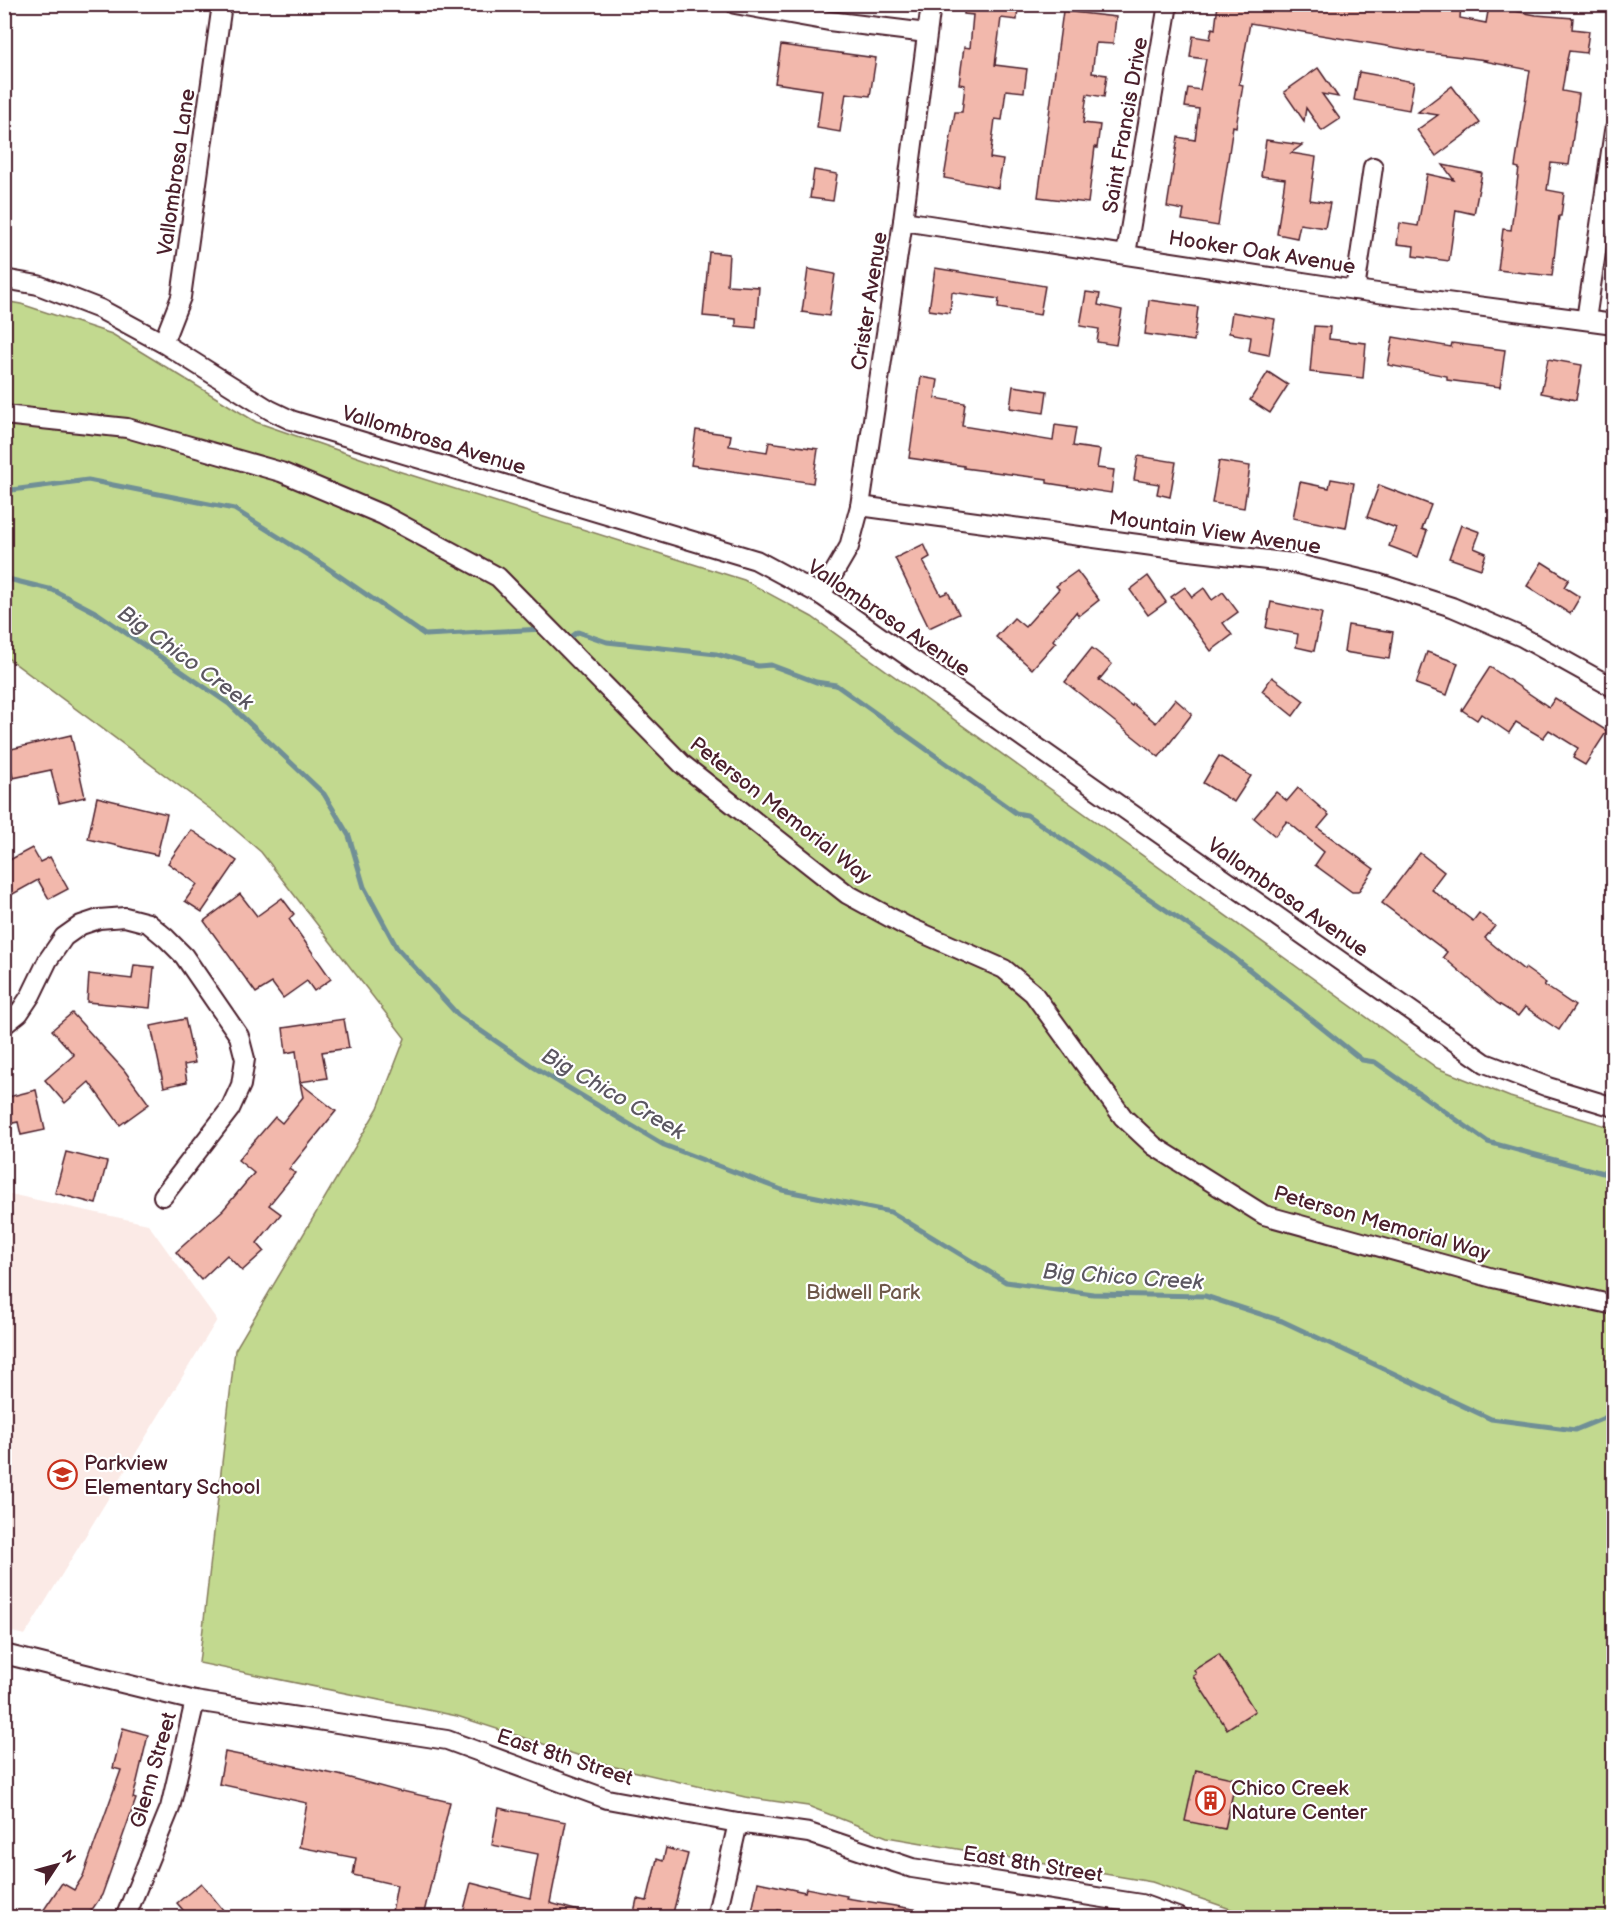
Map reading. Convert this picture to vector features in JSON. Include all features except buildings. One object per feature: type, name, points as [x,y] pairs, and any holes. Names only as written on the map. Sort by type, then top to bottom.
[{"type":"street","name":"Vallombrosa Lane","points":[[163,343],[182,297],[222,4]]},
{"type":"street","points":[[735,4],[829,21],[927,33]]},
{"type":"street","name":"Crister Avenue","points":[[821,595],[849,547],[860,506],[903,221],[931,4]]},
{"type":"street","name":"Saint Francis Drive","points":[[1126,254],[1168,4]]},
{"type":"street","points":[[1586,320],[1614,131]]},
{"type":"street","points":[[1355,290],[1373,167]]},
{"type":"street","name":"Hooker Oak Avenue","points":[[903,221],[1355,290],[1614,324]]},
{"type":"street","name":"Vallombrosa Avenue","points":[[4,279],[38,285],[100,309],[163,343],[270,410],[291,420],[756,560],[821,595],[1485,1063],[1548,1087],[1614,1107]]},
{"type":"street","name":"Peterson Memorial Way","points":[[4,415],[127,428],[281,472],[383,515],[498,577],[682,764],[838,888],[904,925],[1004,969],[1033,993],[1123,1117],[1154,1146],[1264,1215],[1493,1278],[1614,1305]]},
{"type":"street","name":"Mountain View Avenue","points":[[860,506],[1293,563],[1377,583],[1452,607],[1522,637],[1614,688]]},
{"type":"street","points":[[4,1025],[19,1013],[31,995],[48,960],[64,937],[81,925],[99,919],[125,917],[148,923],[184,956],[238,1036],[244,1059],[241,1085],[230,1108],[163,1196]]},
{"type":"street","name":"East 8th Street","points":[[4,1654],[195,1701],[447,1740],[607,1799],[738,1823],[808,1833],[912,1868],[1141,1904],[1180,1917]]},
{"type":"street","name":"Glenn Street","points":[[125,1917],[170,1808],[195,1701]]},
{"type":"street","points":[[716,1917],[738,1823]]},
{"type":"shaded area","name":"Parkview Elementary School","points":[[5,1193],[148,1224],[217,1320],[25,1635],[4,1630]]},
{"type":"green space","name":"Bidwell Park","points":[[4,301],[21,304],[112,334],[256,422],[398,471],[744,580],[812,617],[1437,1068],[1510,1097],[1613,1128],[1613,1917],[1251,1916],[1152,1882],[887,1837],[808,1806],[745,1797],[611,1766],[457,1716],[199,1663],[235,1350],[378,1108],[405,1038],[261,852],[217,814],[5,656]]},
{"type":"waterway","points":[[4,491],[88,480],[234,509],[322,564],[425,635],[543,629]]},
{"type":"waterway","name":"Big Chico Creek","points":[[4,578],[53,590],[97,613],[229,704],[324,794],[349,836],[364,887],[397,948],[458,1015],[532,1066],[664,1145],[782,1190],[891,1212],[1006,1282],[1093,1294],[1205,1296],[1282,1321],[1491,1419],[1575,1430],[1614,1414]]},
{"type":"waterway","points":[[564,635],[571,637],[578,632],[607,642],[716,654],[758,666],[771,665],[816,682],[836,685],[1016,813],[1027,815],[1226,951],[1362,1060],[1375,1062],[1488,1142],[1614,1176]]},
{"type":"place","name":"Parkview Elementary School","points":[[63,1475]]},
{"type":"place","name":"Chico Creek Nature Center","points":[[1210,1800]]}]
